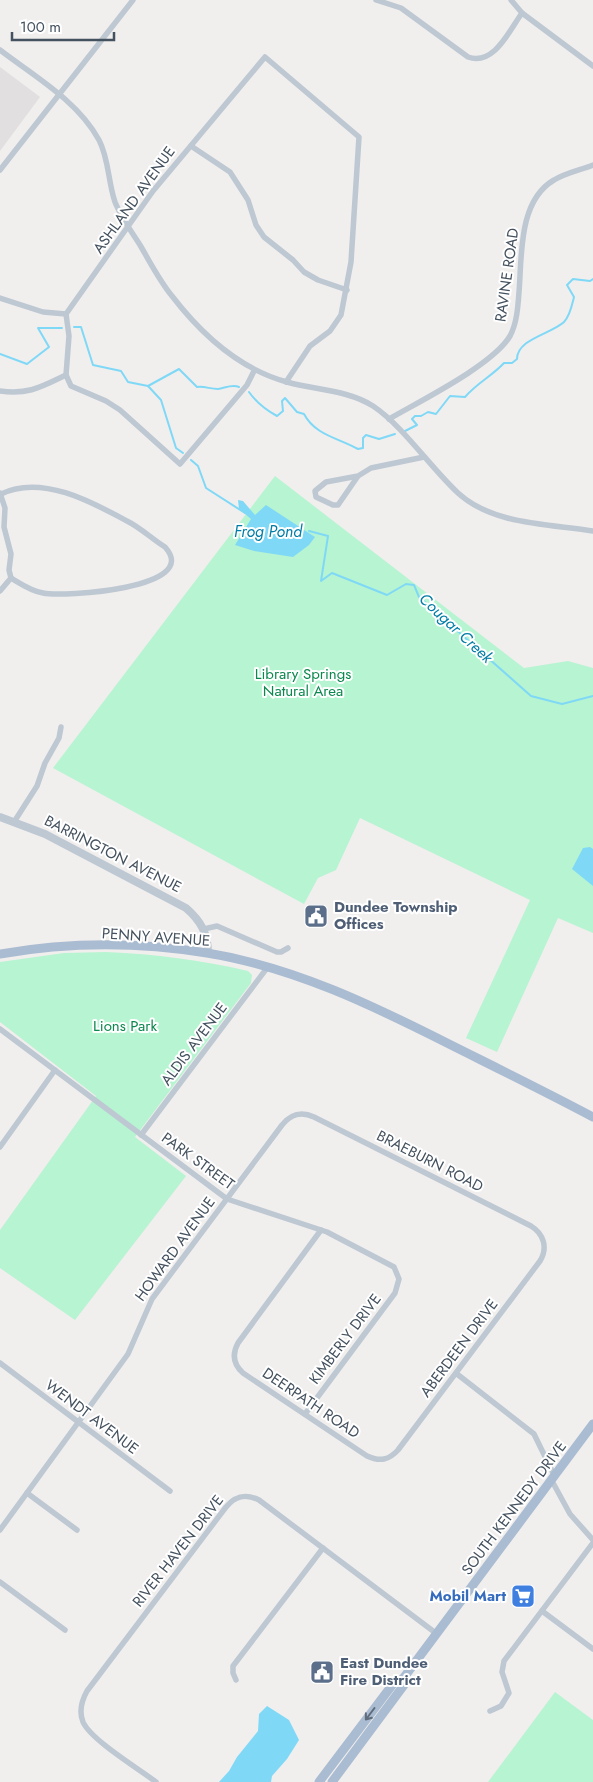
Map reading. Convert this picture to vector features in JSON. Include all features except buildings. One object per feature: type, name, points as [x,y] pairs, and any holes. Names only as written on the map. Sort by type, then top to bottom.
[{"type":"main road","name":"PENNY AVENUE","points":[[0,954],[71,946],[127,946],[208,953],[267,968],[320,985],[363,1002],[593,1117]]},
{"type":"main road","name":"SOUTH KENNEDY DRIVE","points":[[402,1680],[554,1479],[593,1424]]},
{"type":"main road","name":"SOUTH KENNEDY DRIVE","points":[[318,1782],[396,1680],[402,1680]]},
{"type":"main road","name":"SOUTH KENNEDY DRIVE","points":[[332,1782],[404,1685],[402,1680]]},
{"type":"street","points":[[0,170],[133,0]]},
{"type":"street","points":[[376,0],[401,8],[468,57],[476,60],[490,56],[522,13]]},
{"type":"street","points":[[511,0],[522,13],[593,66]]},
{"type":"street","points":[[0,50],[81,115],[99,140],[106,158],[116,204],[129,228],[166,288],[188,317],[226,352],[254,371],[286,382],[352,396],[373,406],[389,419],[459,494],[482,509],[516,519],[593,531]]},
{"type":"street","name":"ASHLAND AVENUE","points":[[66,314],[129,228],[153,191],[265,57],[360,137],[351,262],[347,290]]},
{"type":"street","points":[[190,146],[230,172],[248,200],[256,225],[264,237],[293,260],[304,272],[318,280],[347,290],[337,322],[310,346],[286,382]]},
{"type":"street","name":"RAVINE ROAD","points":[[389,419],[486,361],[504,343],[515,323],[524,237],[533,203],[542,190],[553,180],[593,165]]},
{"type":"street","points":[[0,298],[43,312],[66,314],[69,336],[66,375],[71,386],[106,401],[120,410],[180,464],[247,386],[254,371]]},
{"type":"street","points":[[0,390],[22,393],[31,391],[66,375]]},
{"type":"street","points":[[358,476],[338,505],[333,506],[316,498],[315,492],[320,485],[358,476],[371,468],[424,458]]},
{"type":"street","points":[[22,486],[37,487],[79,499],[128,521],[165,547],[170,552],[169,568],[159,577],[128,588],[55,594],[32,590],[12,578],[10,570],[11,554],[4,527],[4,508],[1,493],[22,486]]},
{"type":"street","points":[[0,591],[12,578]]},
{"type":"street","points":[[14,822],[37,786],[45,763],[60,738],[61,727]]},
{"type":"street","name":"BARRINGTON AVENUE","points":[[0,817],[45,834],[173,900],[192,913],[204,929]]},
{"type":"street","points":[[208,953],[208,939],[204,929],[217,926],[277,952],[288,948]]},
{"type":"street","name":"ALDIS AVENUE","points":[[141,1135],[267,968]]},
{"type":"street","name":"PARK STREET","points":[[0,1029],[226,1199],[321,1230],[389,1263],[395,1268],[398,1277]]},
{"type":"street","points":[[0,1148],[55,1070]]},
{"type":"street","name":"HOWARD AVENUE","points":[[0,1530],[131,1348],[152,1299],[284,1122],[298,1114]]},
{"type":"street","name":"BRAEBURN ROAD","points":[[298,1114],[314,1117],[531,1226],[540,1234],[544,1242]]},
{"type":"street","name":"DEERPATH ROAD","points":[[321,1230],[238,1342],[234,1351],[234,1359],[243,1373],[368,1456],[382,1460]]},
{"type":"street","name":"ABERDEEN DRIVE","points":[[382,1460],[392,1456],[398,1450],[456,1374],[541,1259],[544,1251],[544,1242]]},
{"type":"street","name":"KIMBERLY DRIVE","points":[[305,1414],[395,1293],[398,1277]]},
{"type":"street","name":"WENDT AVENUE","points":[[0,1363],[170,1491]]},
{"type":"street","points":[[456,1374],[534,1434],[570,1514],[593,1541],[504,1661],[502,1672],[509,1693],[501,1706],[490,1711]]},
{"type":"street","points":[[28,1493],[77,1530]]},
{"type":"street","name":"RIVER HAVEN DRIVE","points":[[156,1782],[89,1731],[82,1715],[83,1702],[87,1691],[234,1498],[247,1496],[259,1500],[437,1634]]},
{"type":"street","points":[[236,1680],[233,1673],[234,1666],[323,1548]]},
{"type":"street","points":[[0,1582],[65,1630]]},
{"type":"street","points":[[542,1611],[593,1649]]},
{"type":"shaded area","points":[[0,67],[40,97],[0,151]]},
{"type":"green space","name":"Library Springs Natural Area","points":[[275,476],[524,668],[568,661],[593,668],[593,933],[558,918],[497,1052],[466,1038],[530,900],[360,818],[336,870],[318,878],[304,904],[53,768]]},
{"type":"green space","name":"Lions Park","points":[[106,952],[142,954],[195,961],[248,971],[252,975],[251,983],[135,1137],[186,1176],[75,1320],[0,1268],[0,1230],[96,1096],[0,1022],[0,962],[64,953]]},
{"type":"green space","points":[[555,1692],[593,1720],[593,1782],[488,1782]]},
{"type":"water","name":"Frog Pond","points":[[238,500],[243,501],[255,515],[266,505],[315,537],[309,545],[293,557],[254,551],[235,545],[251,519],[239,509]]},
{"type":"water","points":[[590,847],[593,849],[593,886],[572,869],[583,848]]},
{"type":"water","points":[[267,1706],[289,1720],[299,1740],[287,1759],[272,1776],[271,1782],[219,1782],[258,1731],[259,1714]]},
{"type":"waterway","points":[[405,431],[417,425],[412,419],[415,416],[421,416],[428,412],[436,414],[450,396],[465,397],[504,363],[512,363],[517,359],[518,352],[528,342],[564,322],[569,314],[574,297],[567,285],[573,279],[590,281],[593,279]]},
{"type":"waterway","points":[[74,327],[81,327],[93,365],[121,371],[128,382],[148,386],[161,400],[176,448],[183,453]]},
{"type":"waterway","points":[[0,354],[27,364],[49,347],[38,328],[62,328]]},
{"type":"waterway","points":[[148,386],[179,369],[197,387],[218,389],[231,386],[239,387]]},
{"type":"waterway","points":[[249,392],[262,406],[277,416],[283,411],[282,401],[285,398],[297,412],[304,414],[314,427],[358,449],[363,448],[363,438],[366,435],[379,439],[395,434]]},
{"type":"waterway","name":"Cougar Creek","points":[[191,460],[198,466],[206,488],[245,513]]},
{"type":"waterway","name":"Cougar Creek","points":[[309,531],[328,536],[321,581],[332,573],[387,595],[406,584],[414,585],[419,597],[531,696],[562,704],[593,696]]},
{"type":"place","name":"Dundee Township Offices","points":[[316,916]]},
{"type":"place","name":"Mobil Mart","points":[[523,1596]]},
{"type":"place","name":"East Dundee Fire District","points":[[322,1672]]}]
